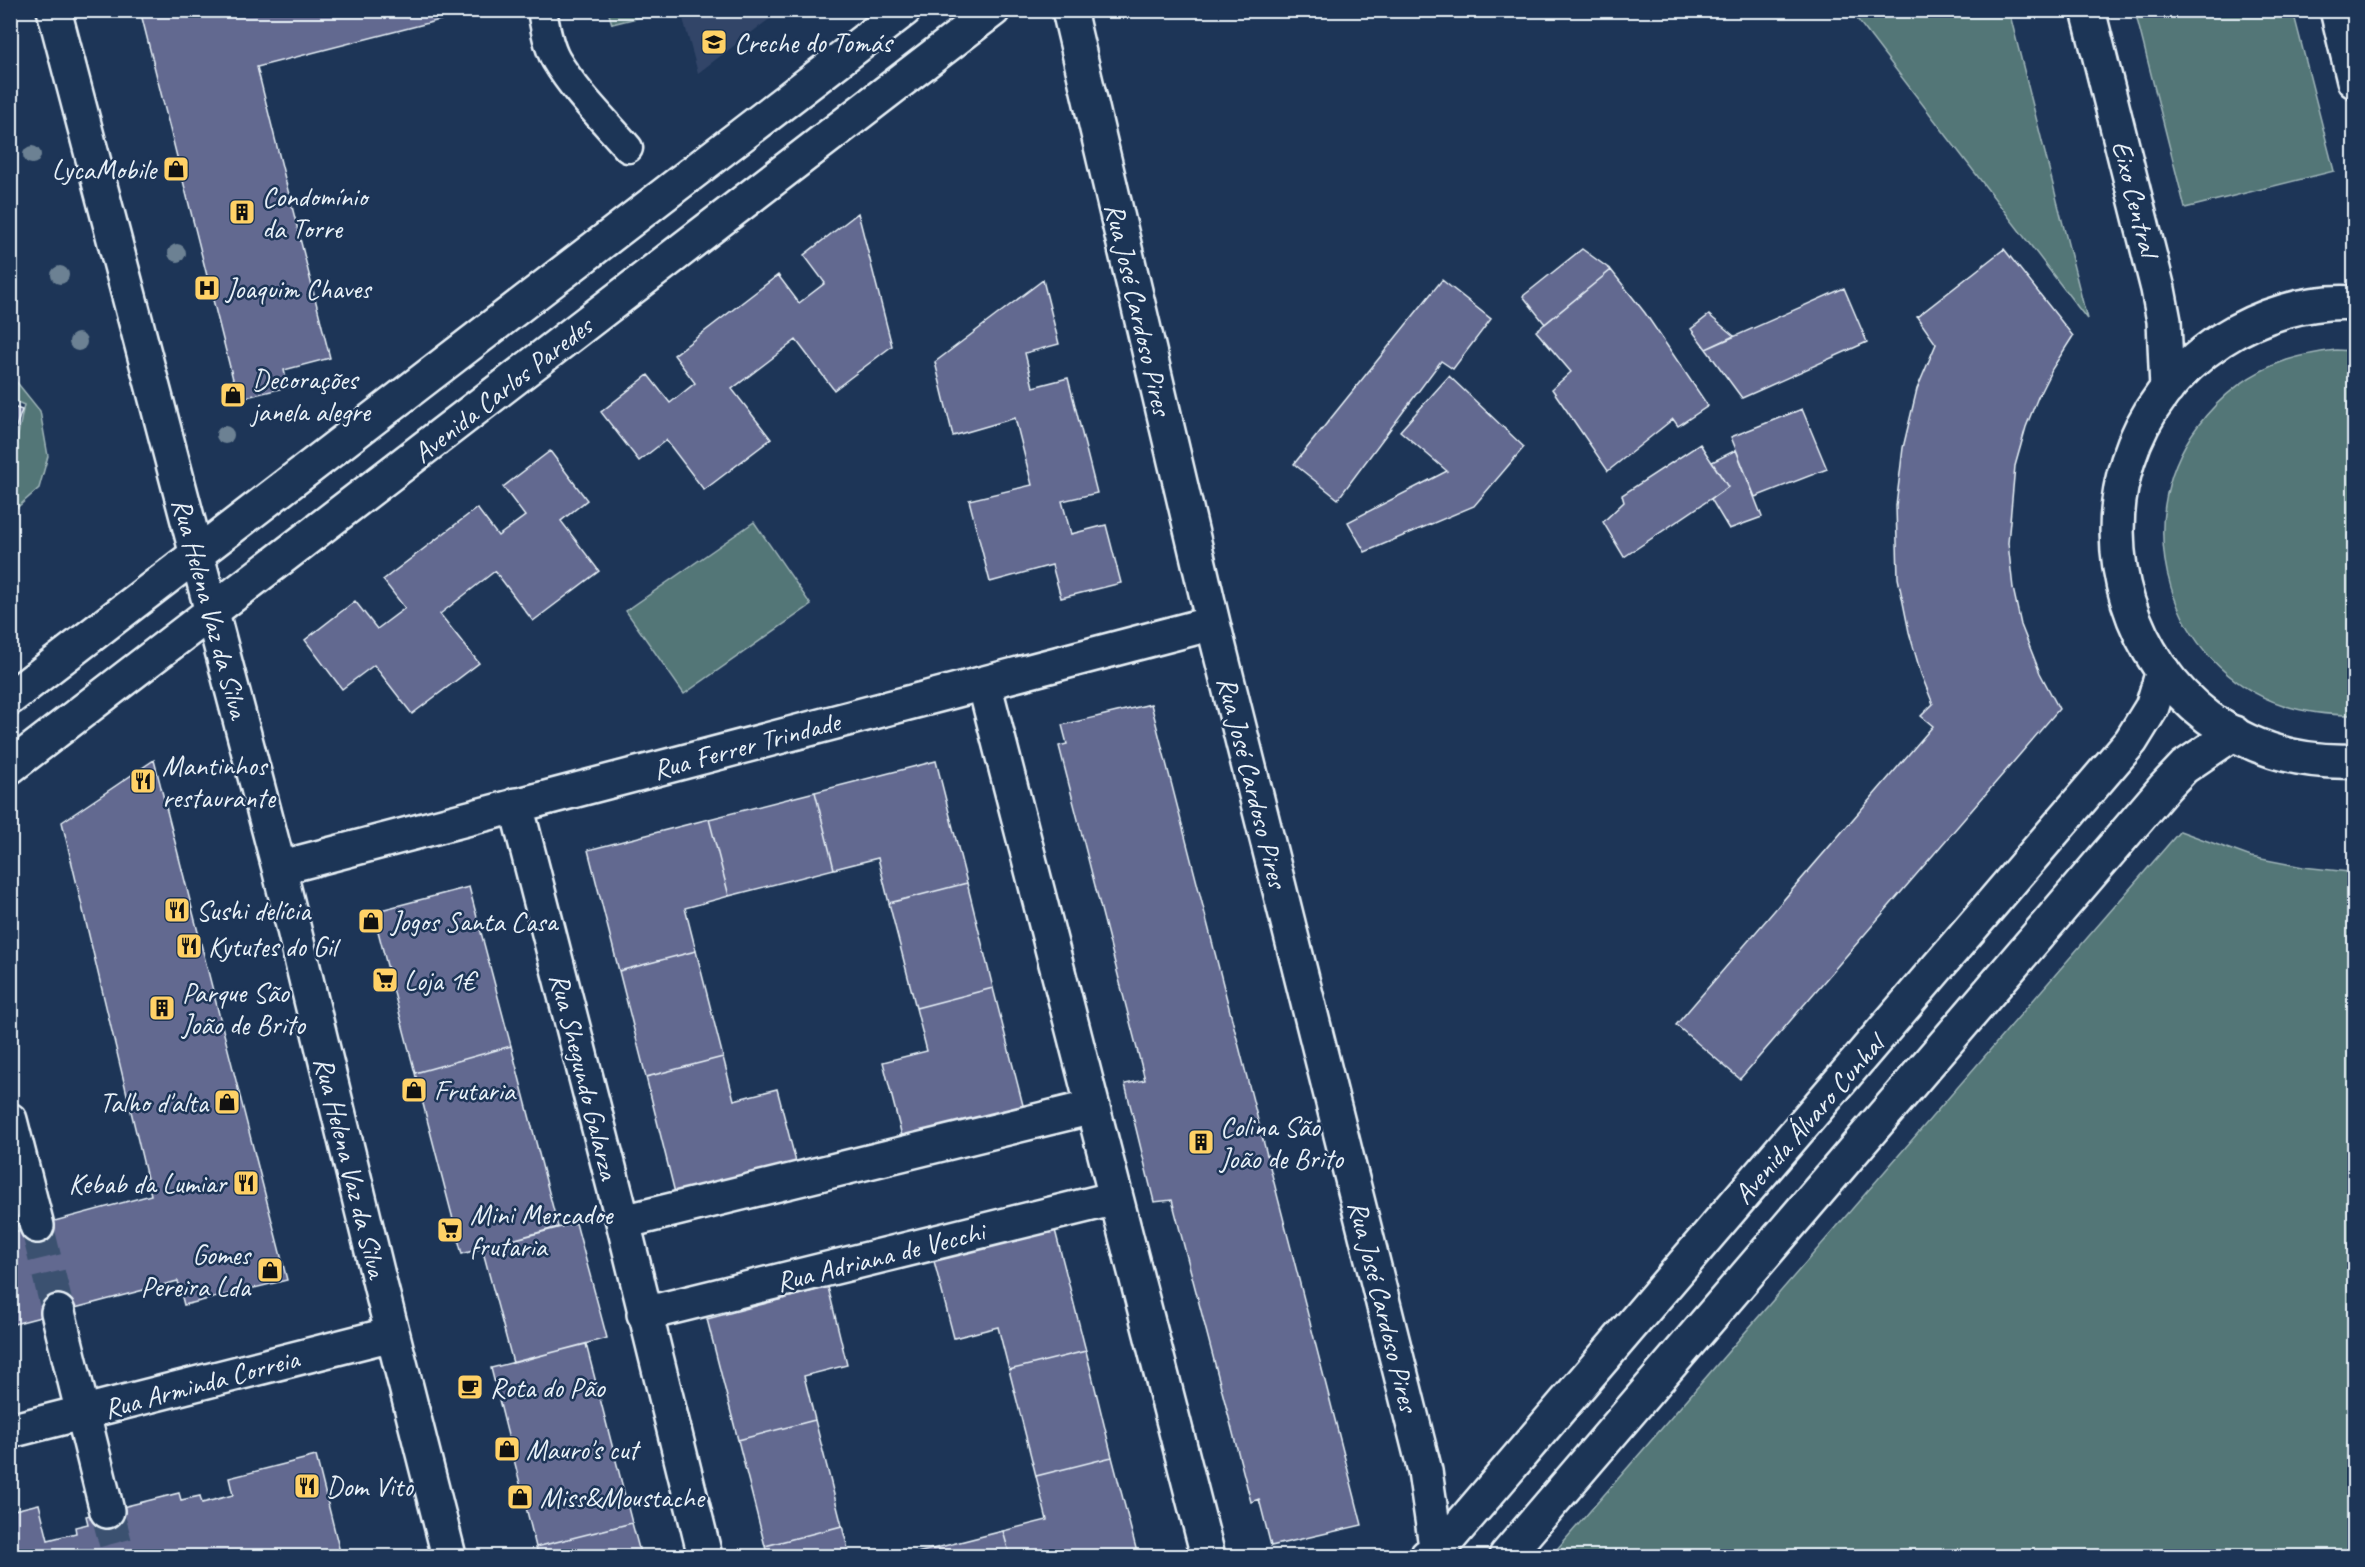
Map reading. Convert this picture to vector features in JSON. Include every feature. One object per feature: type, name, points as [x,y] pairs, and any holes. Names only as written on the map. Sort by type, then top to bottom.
[{"type":"street","name":"Rua Helena Vaz da Silva","points":[[54,10],[279,868],[392,1334],[449,1557]]},
{"type":"street","points":[[543,10],[555,59],[628,148]]},
{"type":"street","name":"Avenida Carlos Paredes","points":[[10,698],[904,10]]},
{"type":"street","name":"Avenida Carlos Paredes","points":[[10,767],[993,10]]},
{"type":"street","name":"Rua José Cardoso Pires","points":[[1069,10],[1213,623],[1425,1471],[1433,1555]]},
{"type":"street","name":"Eixo Central","points":[[2088,10],[2158,289],[2164,321],[2167,389]]},
{"type":"street","points":[[2337,10],[2355,81]]},
{"type":"street","points":[[2354,762],[2319,760],[2286,754],[2255,743],[2198,709],[2174,685],[2154,659],[2136,627],[2124,593],[2117,558],[2116,522],[2121,486],[2131,451],[2146,418],[2167,389],[2187,367],[2210,348],[2235,332],[2262,319],[2300,308],[2355,303]]},
{"type":"street","name":"Rua Ferrer Trindade","points":[[279,868],[1213,623]]},
{"type":"street","name":"Avenida Álvaro Cunhal","points":[[1433,1555],[2131,741],[2152,707],[2163,671]]},
{"type":"street","points":[[984,683],[1208,1557]]},
{"type":"street","name":"Avenida Álvaro Cunhal","points":[[1506,1557],[2165,787],[2184,767],[2235,733]]},
{"type":"street","name":"Rua Shegundo Galarza","points":[[516,805],[623,1222],[705,1557]]},
{"type":"street","points":[[623,1222],[1093,1107]]},
{"type":"street","points":[[10,1120],[37,1226]]},
{"type":"street","name":"Rua Adriana de Vecchi","points":[[644,1314],[1116,1198]]},
{"type":"street","points":[[58,1312],[107,1511]]},
{"type":"street","name":"Rua Arminda Correia","points":[[10,1431],[392,1334]]},
{"type":"shaded area","name":"Creche do Tomás","points":[[681,10],[780,11],[698,73]]},
{"type":"green space","points":[[608,11],[652,11],[653,14],[612,24]]},
{"type":"green space","points":[[1851,11],[2009,11],[2087,319]]},
{"type":"green space","points":[[2135,11],[2293,11],[2334,171],[2185,208]]},
{"type":"green space","points":[[2336,350],[2354,351],[2354,715],[2318,713],[2283,705],[2244,686],[2212,659],[2187,625],[2171,587],[2163,547],[2165,505],[2176,465],[2197,427],[2206,416],[2237,386],[2261,371],[2293,358]]},
{"type":"green space","points":[[11,375],[40,411],[48,456],[39,488],[11,513],[11,470],[24,405],[11,399]]},
{"type":"green space","points":[[754,522],[811,605],[684,694],[626,611]]},
{"type":"green space","points":[[2180,831],[2251,857],[2303,867],[2349,872],[2354,879],[2354,1556],[1551,1556]]},
{"type":"building","name":"Condomínio da Torre","points":[[140,10],[479,10],[257,67],[330,358],[284,370],[288,387],[238,399]]},
{"type":"building","points":[[858,213],[892,346],[834,390],[796,340],[732,389],[771,439],[704,490],[666,440],[639,461],[601,412],[648,375],[670,403],[695,383],[674,355],[778,275],[799,303],[825,283],[804,255]]},
{"type":"building","points":[[1582,249],[1611,270],[1545,324],[1523,296]]},
{"type":"building","points":[[2004,249],[2073,336],[2052,369],[2026,427],[2015,466],[2008,543],[2013,588],[2021,625],[2040,673],[2059,709],[1740,1079],[1676,1025],[1933,726],[1921,716],[1933,704],[1921,674],[1909,632],[1898,578],[1896,506],[1903,448],[1917,389],[1936,344],[1917,317]]},
{"type":"building","points":[[1611,270],[1645,313],[1708,406],[1678,426],[1673,419],[1608,471],[1552,389],[1571,372],[1536,331]]},
{"type":"building","points":[[1043,280],[1059,344],[1025,353],[1033,387],[1068,378],[1097,493],[1062,501],[1071,534],[1106,525],[1121,583],[1061,598],[1052,565],[990,582],[969,500],[1032,485],[1015,418],[953,436],[935,362]]},
{"type":"building","points":[[1442,280],[1491,319],[1453,369],[1441,361],[1338,499],[1294,464]]},
{"type":"building","points":[[1844,288],[1867,342],[1742,398],[1706,349]]},
{"type":"building","points":[[1709,315],[1734,336],[1706,349],[1691,329]]},
{"type":"building","points":[[1449,376],[1524,447],[1474,506],[1365,552],[1348,522],[1447,471],[1400,431]]},
{"type":"building","points":[[10,406],[22,410],[10,444]]},
{"type":"building","points":[[1802,409],[1827,469],[1755,497],[1731,437]]},
{"type":"building","points":[[1700,444],[1728,487],[1624,557],[1603,522],[1624,502],[1622,495]]},
{"type":"building","points":[[1736,450],[1762,517],[1729,529],[1711,499],[1728,487],[1712,462]]},
{"type":"building","points":[[550,451],[587,500],[561,521],[599,571],[533,621],[495,571],[440,614],[479,663],[412,714],[374,665],[342,689],[305,640],[355,601],[377,629],[405,608],[383,580],[477,508],[498,536],[525,516],[503,487]]},
{"type":"building","name":"Colina São João de Brito","points":[[1151,704],[1362,1525],[1271,1546],[1259,1499],[1251,1502],[1172,1200],[1154,1202],[1125,1084],[1145,1080],[1059,746],[1067,744],[1062,725]]},
{"type":"building","name":"Parque São João de Brito","points":[[154,760],[287,1280],[184,1305],[178,1281],[10,1325],[10,1233],[151,1195],[62,822]]},
{"type":"building","points":[[936,761],[967,883],[889,903],[878,858],[834,869],[815,792]]},
{"type":"building","points":[[815,792],[834,869],[729,896],[709,819]]},
{"type":"building","points":[[709,819],[729,896],[685,908],[696,951],[619,971],[588,850]]},
{"type":"building","points":[[967,883],[993,988],[916,1008],[889,903]]},
{"type":"building","points":[[469,887],[511,1046],[415,1073],[373,912]]},
{"type":"building","points":[[696,951],[723,1057],[646,1077],[619,971]]},
{"type":"building","points":[[993,988],[1024,1109],[903,1140],[883,1062],[927,1051],[916,1008]]},
{"type":"building","points":[[511,1046],[558,1227],[462,1254],[415,1073]]},
{"type":"building","points":[[723,1057],[734,1100],[777,1089],[797,1166],[676,1197],[646,1077]]},
{"type":"building","points":[[576,1223],[607,1338],[513,1363],[482,1248]]},
{"type":"building","points":[[1055,1230],[1086,1351],[1009,1370],[998,1327],[954,1338],[934,1261]]},
{"type":"building","points":[[828,1287],[847,1365],[804,1376],[815,1420],[738,1440],[707,1319]]},
{"type":"building","points":[[586,1344],[632,1523],[536,1547],[491,1368]]},
{"type":"building","points":[[1086,1351],[1112,1457],[1036,1476],[1009,1370]]},
{"type":"building","points":[[815,1420],[842,1526],[765,1546],[738,1440]]},
{"type":"building","points":[[316,1456],[341,1556],[10,1556],[10,1511],[39,1504],[48,1540],[76,1533],[75,1527],[88,1524],[86,1516],[179,1493],[181,1500],[200,1496],[202,1503],[233,1495],[229,1478]]},
{"type":"building","points":[[1112,1457],[1138,1556],[1010,1556],[1003,1531],[1047,1520],[1036,1476]]},
{"type":"building","points":[[632,1523],[641,1556],[539,1556],[536,1547]]},
{"type":"building","points":[[842,1526],[850,1556],[768,1556],[765,1546]]},
{"type":"building","points":[[1003,1531],[1010,1556],[905,1556]]},
{"type":"tunnel","points":[[37,1226],[58,1312]]},
{"type":"tunnel","points":[[107,1511],[119,1556]]},
{"type":"place","name":"Creche do Tomás","points":[[714,42]]},
{"type":"place","name":"LycaMobile","points":[[176,169]]},
{"type":"place","name":"Condomínio da Torre","points":[[242,212]]},
{"type":"place","name":"Joaquim Chaves","points":[[207,288]]},
{"type":"place","name":"Decorações janela alegre","points":[[233,395]]},
{"type":"place","name":"Mantinhos restaurante","points":[[143,781]]},
{"type":"place","name":"Sushi delícia","points":[[177,910]]},
{"type":"place","name":"Jogos Santa Casa","points":[[371,921]]},
{"type":"place","name":"Kytutes do Gil","points":[[189,946]]},
{"type":"place","name":"Loja 1€","points":[[385,980]]},
{"type":"place","name":"Parque São João de Brito","points":[[162,1008]]},
{"type":"place","name":"Frutaria","points":[[414,1090]]},
{"type":"place","name":"Talho d'alta","points":[[227,1102]]},
{"type":"place","name":"Colina São João de Brito","points":[[1201,1142]]},
{"type":"place","name":"Kebab da Lumiar","points":[[246,1183]]},
{"type":"place","name":"Mini Mercadoe frutaria","points":[[450,1230]]},
{"type":"place","name":"Gomes Pereira Lda","points":[[270,1270]]},
{"type":"place","name":"Rota do Pão","points":[[470,1387]]},
{"type":"place","name":"Mauro's cut","points":[[507,1449]]},
{"type":"place","name":"Dom Vito","points":[[307,1486]]},
{"type":"place","name":"Miss&Moustache","points":[[520,1497]]}]
